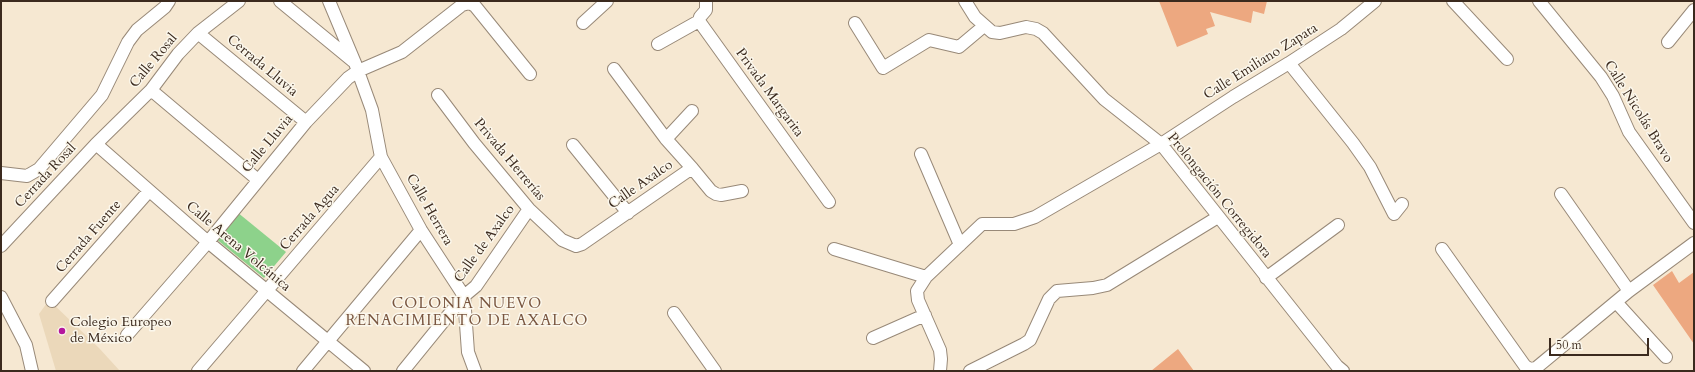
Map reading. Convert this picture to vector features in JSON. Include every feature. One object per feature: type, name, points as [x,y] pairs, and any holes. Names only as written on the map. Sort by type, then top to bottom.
[{"type":"street","points":[[1,173],[27,176],[39,169],[102,95],[128,42],[137,30],[165,7],[169,1]]},
{"type":"street","name":"Calle Rosal","points":[[96,144],[151,90],[178,54],[198,33],[239,1]]},
{"type":"street","points":[[280,1],[357,67]]},
{"type":"street","name":"Calle Herrera","points":[[329,1],[357,67],[372,110],[381,158],[421,230],[464,296],[468,352],[475,371]]},
{"type":"street","points":[[583,23],[607,1]]},
{"type":"street","points":[[658,44],[699,21],[700,17],[706,10],[706,1]]},
{"type":"street","name":"Prolongación Corregidora","points":[[965,1],[975,17],[992,32],[1000,33],[1026,27],[1036,29],[1043,33],[1104,99],[1161,144],[1266,278],[1337,366],[1343,371]]},
{"type":"street","name":"Calle Emiliano Zapata","points":[[960,245],[982,224],[1014,224],[1035,217],[1161,144],[1341,29],[1375,1]]},
{"type":"street","points":[[1453,1],[1506,59]]},
{"type":"street","name":"Calle Nicolás Bravo","points":[[1539,1],[1601,77],[1613,96],[1629,132],[1694,223]]},
{"type":"street","name":"Calle Lluvia","points":[[208,242],[306,122],[357,67],[402,52],[462,5],[469,3],[475,6],[530,74]]},
{"type":"street","points":[[1668,42],[1694,10]]},
{"type":"street","name":"Privada Margarita","points":[[699,21],[829,202]]},
{"type":"street","points":[[854,23],[883,68],[929,40],[959,47],[984,26]]},
{"type":"street","name":"Cerrada Lluvia","points":[[198,33],[306,122]]},
{"type":"street","points":[[1289,63],[1353,143],[1370,167],[1394,214],[1402,204]]},
{"type":"street","name":"Calle Axalco","points":[[562,240],[576,246],[582,244],[692,168],[666,139],[614,69]]},
{"type":"street","points":[[151,90],[258,180]]},
{"type":"street","name":"Privada Herrerías","points":[[438,95],[474,143],[529,209],[562,240]]},
{"type":"street","points":[[666,139],[692,111]]},
{"type":"street","name":"Calle Arena Volcánica","points":[[96,144],[208,242],[364,371]]},
{"type":"street","name":"Cerrada Rosal","points":[[1,246],[96,144]]},
{"type":"street","points":[[573,145],[628,213]]},
{"type":"street","points":[[921,154],[960,245],[926,277],[917,291],[918,300],[940,350],[940,371]]},
{"type":"street","name":"Cerrada Agua","points":[[198,371],[381,158]]},
{"type":"street","points":[[692,168],[711,191],[716,194],[721,195],[742,191]]},
{"type":"street","name":"Cerrada Fuente","points":[[52,302],[149,191]]},
{"type":"street","points":[[1561,194],[1629,291]]},
{"type":"street","name":"Calle de Axalco","points":[[403,371],[464,296],[476,286],[529,209]]},
{"type":"street","points":[[970,371],[1030,340],[1049,299],[1057,291],[1093,288],[1107,285],[1218,217]]},
{"type":"street","points":[[1266,278],[1338,225]]},
{"type":"street","points":[[303,371],[421,230]]},
{"type":"street","points":[[127,335],[208,242]]},
{"type":"street","points":[[1442,249],[1525,366],[1530,369],[1536,368],[1629,291],[1694,243]]},
{"type":"street","points":[[834,249],[926,277]]},
{"type":"street","points":[[1,297],[26,345],[32,371]]},
{"type":"street","points":[[1616,302],[1666,357]]},
{"type":"street","points":[[674,313],[715,371]]},
{"type":"street","points":[[873,338],[925,316]]},
{"type":"shaded area","name":"Colegio Europeo de México","points":[[49,300],[99,348],[120,371],[56,371],[39,314]]},
{"type":"green space","points":[[237,212],[286,252],[264,278],[215,238]]},
{"type":"building","points":[[1159,1],[1267,1],[1264,14],[1253,11],[1251,23],[1210,12],[1215,26],[1206,29],[1208,34],[1177,47]]},
{"type":"building","points":[[1672,271],[1679,283],[1694,272],[1694,344],[1653,285]]},
{"type":"building","points":[[1178,349],[1194,371],[1151,371]]},
{"type":"place","name":"Colegio Europeo de México","points":[[62,331]]},
{"type":"district","name":"COLONIA NUEVO RENACIMIENTO DE AXALCO","points":[[467,314]]}]
